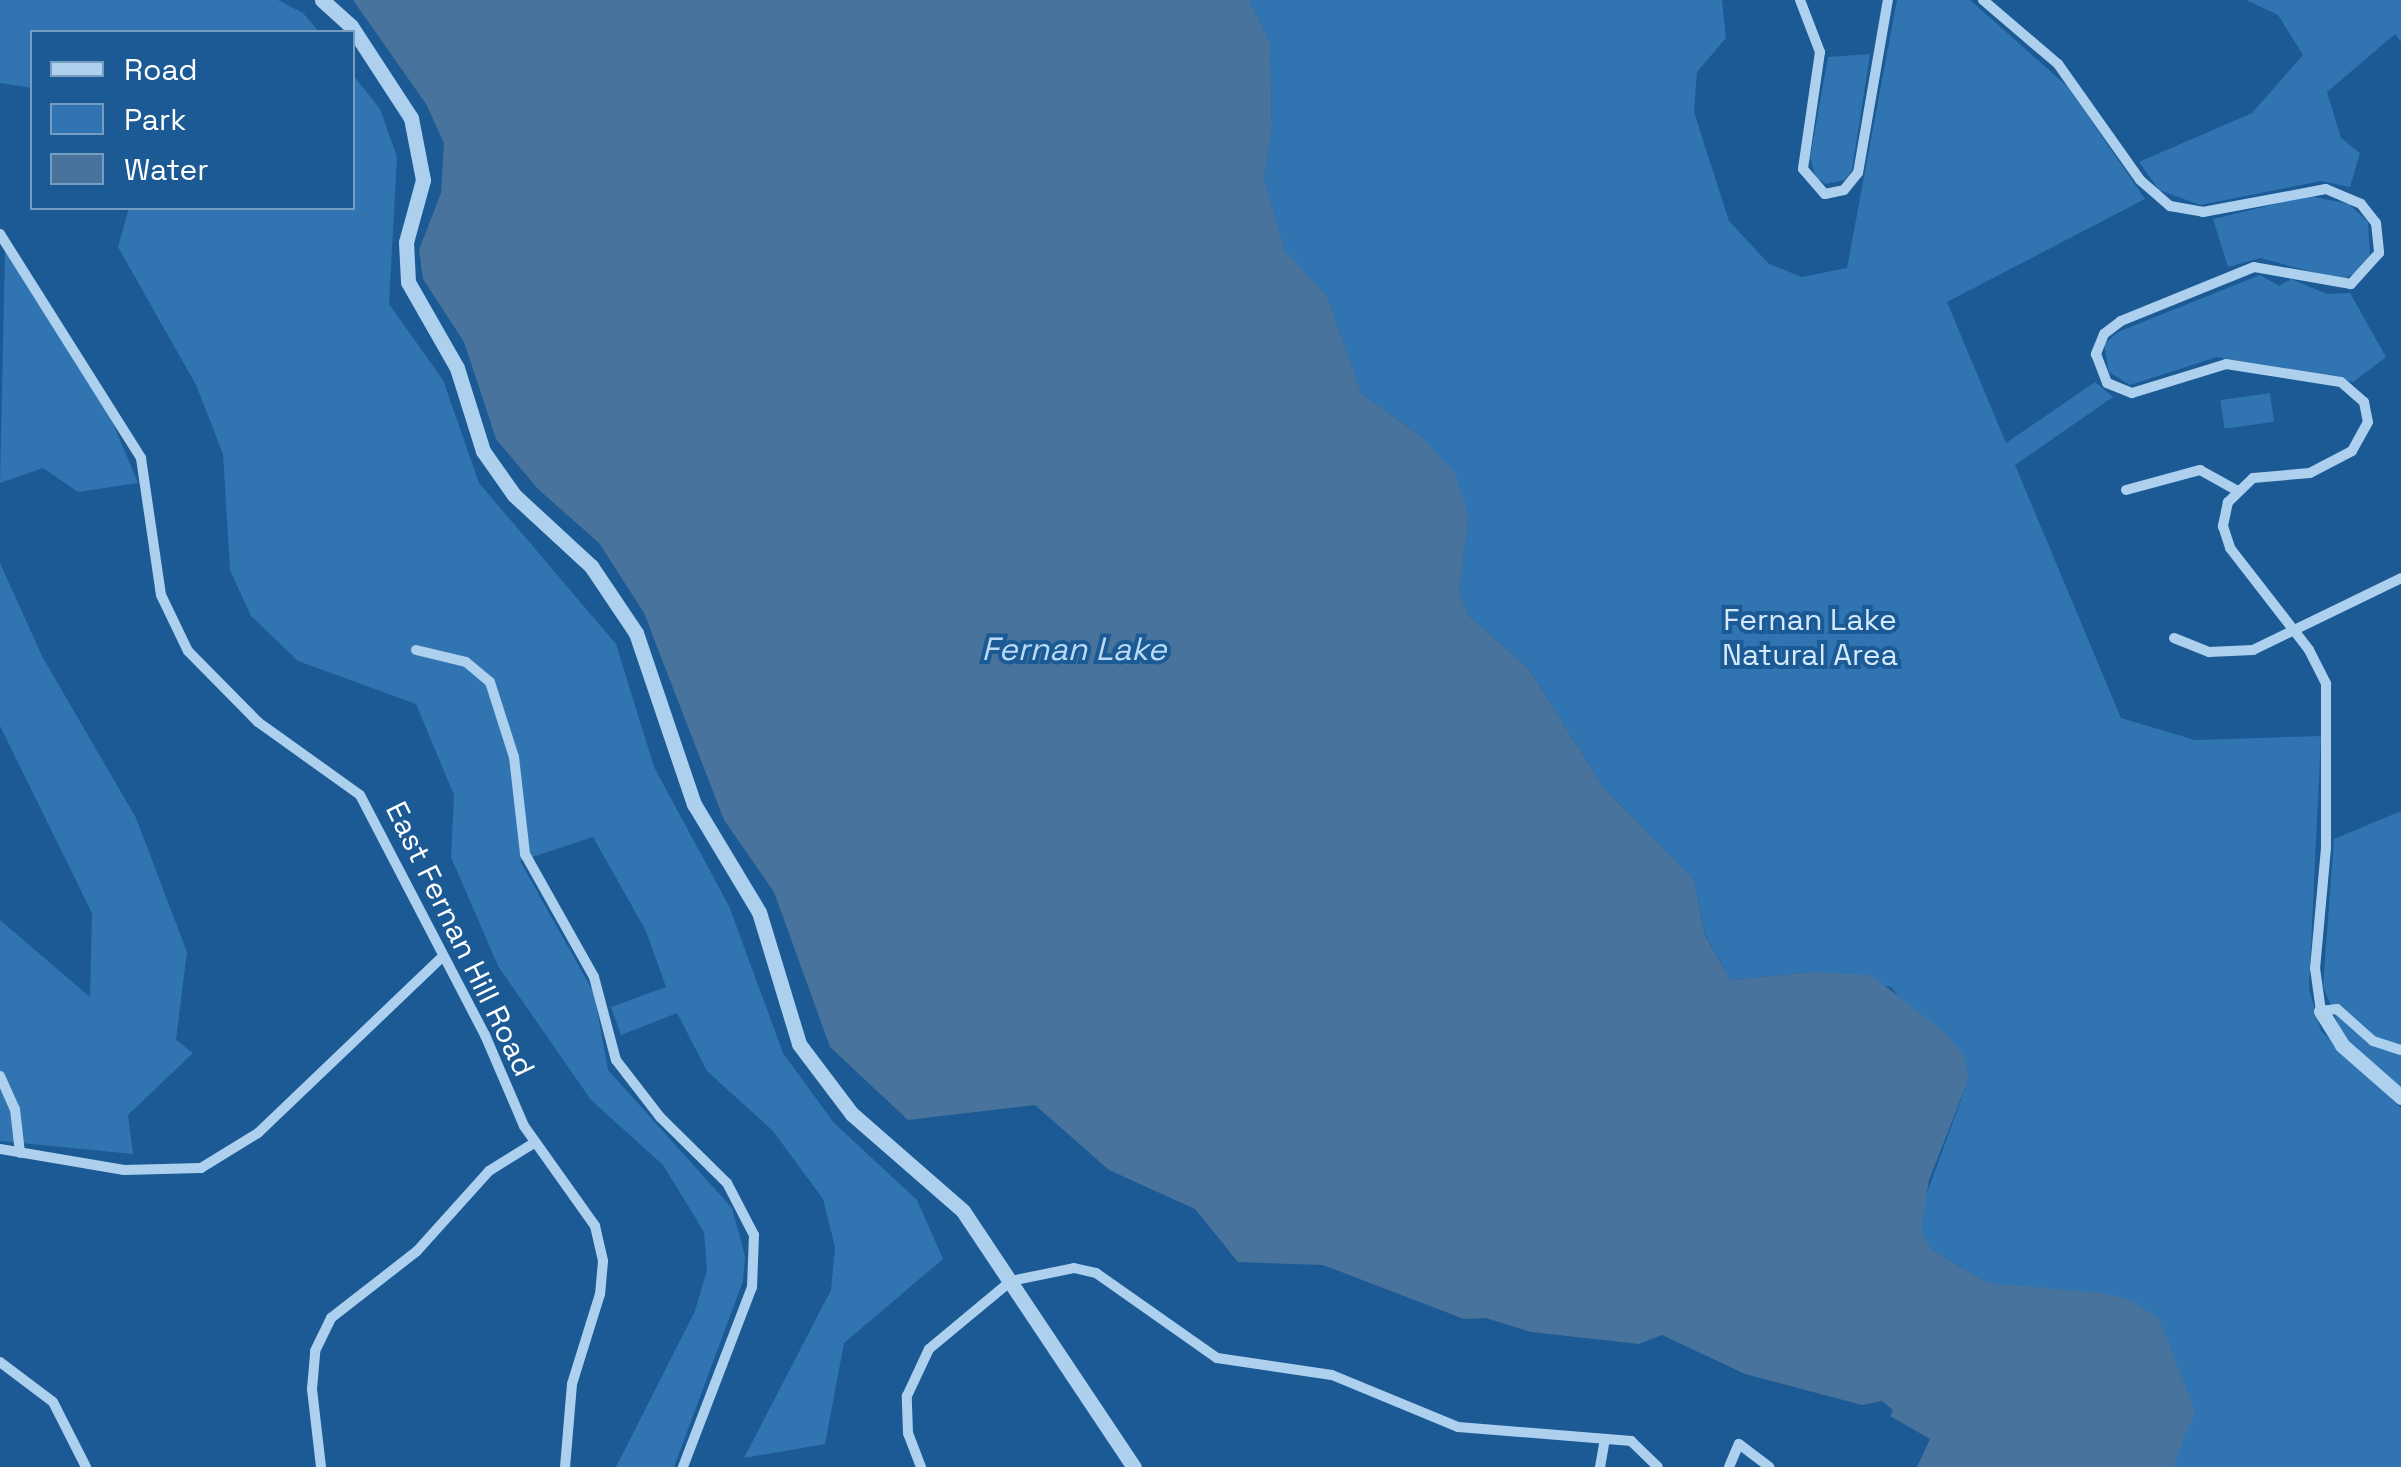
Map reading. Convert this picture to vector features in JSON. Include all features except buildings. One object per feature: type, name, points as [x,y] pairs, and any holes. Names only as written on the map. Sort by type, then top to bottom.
[{"type":"street","points":[[322,0],[354,30]]},
{"type":"street","points":[[1800,0],[1820,52],[1803,170],[1818,190],[1831,194],[1850,185],[1860,165],[1888,0]]},
{"type":"street","points":[[1983,0],[2065,72],[2159,200],[2204,212],[2326,189],[2361,204],[2376,224],[2380,241],[2375,263],[2350,284],[2254,267],[2122,321],[2098,344],[2102,377],[2132,393],[2226,364],[2341,382],[2358,393],[2368,422],[2352,452],[2322,470],[2263,475],[2236,490],[2223,516],[2230,548],[2318,664],[2328,692],[2325,866],[2316,968],[2321,1011],[2342,1045],[2401,1097]]},
{"type":"street","points":[[355,32],[411,118],[424,180],[406,242],[408,282],[457,368],[483,451],[514,495],[591,566],[636,634],[694,804],[758,912],[800,1044],[852,1114],[953,1198],[1134,1467]]},
{"type":"street","name":"East Fernan Hill Road","points":[[0,234],[54,310],[141,458],[160,595],[188,651],[258,722],[360,795],[381,826],[440,959],[485,1034],[534,1143],[595,1226],[603,1261],[600,1294],[572,1384],[564,1467]]},
{"type":"street","points":[[2126,490],[2200,470],[2236,490]]},
{"type":"street","points":[[2174,638],[2235,653],[2294,630],[2401,578]]},
{"type":"street","points":[[416,650],[466,662],[490,682],[511,743],[525,854],[594,977],[616,1060],[660,1117],[727,1183],[754,1234],[752,1287],[683,1467]]},
{"type":"street","points":[[0,1149],[163,1173],[200,1168],[233,1154],[440,959]]},
{"type":"street","points":[[2321,1011],[2340,1011],[2373,1041],[2401,1050]]},
{"type":"street","points":[[0,1076],[14,1110],[20,1153]]},
{"type":"street","points":[[321,1467],[312,1389],[315,1350],[331,1318],[417,1251],[490,1172],[534,1143]]},
{"type":"street","points":[[921,1467],[906,1414],[921,1360],[943,1333],[1011,1281],[1088,1269],[1217,1358],[1332,1376],[1458,1426],[1635,1442],[1658,1467]]},
{"type":"street","points":[[0,1362],[53,1402],[86,1467]]},
{"type":"street","points":[[1600,1467],[1605,1439]]},
{"type":"street","points":[[1728,1467],[1739,1444],[1770,1467]]},
{"type":"green space","points":[[0,0],[278,0],[303,13],[317,30],[30,30],[30,88],[0,83]]},
{"type":"green space","name":"Fernan Lake Natural Area","points":[[1249,0],[1722,0],[1726,38],[1697,72],[1694,112],[1729,221],[1769,264],[1802,277],[1847,268],[1897,0],[1970,0],[2068,87],[2145,199],[1947,302],[2006,443],[2095,382],[2113,397],[2015,465],[2121,718],[2195,740],[2321,736],[2309,989],[2321,1031],[2401,1108],[2401,1467],[2173,1467],[2131,1300],[1988,1283],[1933,1251],[1921,1231],[1921,1209],[1969,1078],[1947,1034],[1907,1007],[1891,987],[1811,972],[1731,980],[1705,934],[1694,880],[1603,787],[1529,669],[1469,616],[1459,592],[1469,517],[1422,437],[1362,394],[1327,296],[1285,252],[1264,178],[1272,128],[1270,43]]},
{"type":"green space","points":[[2246,0],[2401,0],[2401,42],[2395,34],[2327,92],[2341,138],[2360,153],[2350,187],[2321,181],[2200,205],[2159,190],[2139,162],[2252,113],[2303,55],[2278,15]]},
{"type":"green space","points":[[1870,54],[1852,170],[1845,180],[1826,184],[1816,178],[1810,158],[1828,57]]},
{"type":"green space","points":[[355,78],[380,109],[397,157],[389,304],[443,380],[479,483],[616,644],[654,767],[729,906],[783,1053],[834,1123],[917,1200],[943,1259],[844,1343],[825,1444],[744,1458],[831,1290],[835,1247],[823,1199],[773,1131],[707,1071],[677,1013],[621,1035],[611,1007],[666,987],[646,931],[593,837],[520,861],[594,993],[608,1070],[732,1208],[745,1256],[743,1281],[674,1467],[616,1467],[695,1311],[707,1270],[704,1232],[663,1165],[591,1100],[498,966],[451,857],[454,795],[416,704],[298,661],[251,616],[230,570],[223,454],[196,385],[118,247],[128,210],[355,210]]},
{"type":"green space","points":[[2309,196],[2349,204],[2368,222],[2370,256],[2359,271],[2342,280],[2260,258],[2228,267],[2213,219]]},
{"type":"green space","points":[[5,250],[109,414],[138,483],[78,492],[43,468],[0,483]]},
{"type":"green space","points":[[2260,275],[2279,286],[2291,279],[2327,294],[2350,293],[2386,357],[2353,382],[2217,357],[2130,385],[2109,372],[2104,344],[2118,332]]},
{"type":"green space","points":[[2270,393],[2274,422],[2225,429],[2220,400]]},
{"type":"green space","points":[[0,563],[42,656],[136,818],[187,952],[176,1040],[193,1053],[128,1115],[133,1154],[0,1141],[0,920],[90,997],[92,913],[0,726]]},
{"type":"green space","points":[[2401,811],[2401,1089],[2342,1034],[2323,986],[2334,839]]},
{"type":"water","name":"Fernan Lake","points":[[353,0],[1249,0],[1270,43],[1272,128],[1264,178],[1285,251],[1327,296],[1362,394],[1422,437],[1454,472],[1469,517],[1459,592],[1469,616],[1529,669],[1603,787],[1694,880],[1705,935],[1731,980],[1811,972],[1871,975],[1947,1034],[1964,1055],[1969,1078],[1929,1180],[1921,1231],[1933,1251],[1988,1283],[2102,1293],[2131,1300],[2159,1319],[2195,1411],[2173,1467],[1917,1467],[1930,1439],[1890,1416],[1893,1410],[1882,1401],[1862,1405],[1745,1374],[1662,1335],[1639,1344],[1531,1332],[1486,1318],[1464,1319],[1323,1265],[1238,1262],[1195,1209],[1109,1170],[1035,1105],[908,1120],[830,1047],[774,892],[724,820],[644,613],[599,543],[538,489],[496,439],[464,342],[423,279],[419,250],[441,193],[444,143],[426,104]]}]
